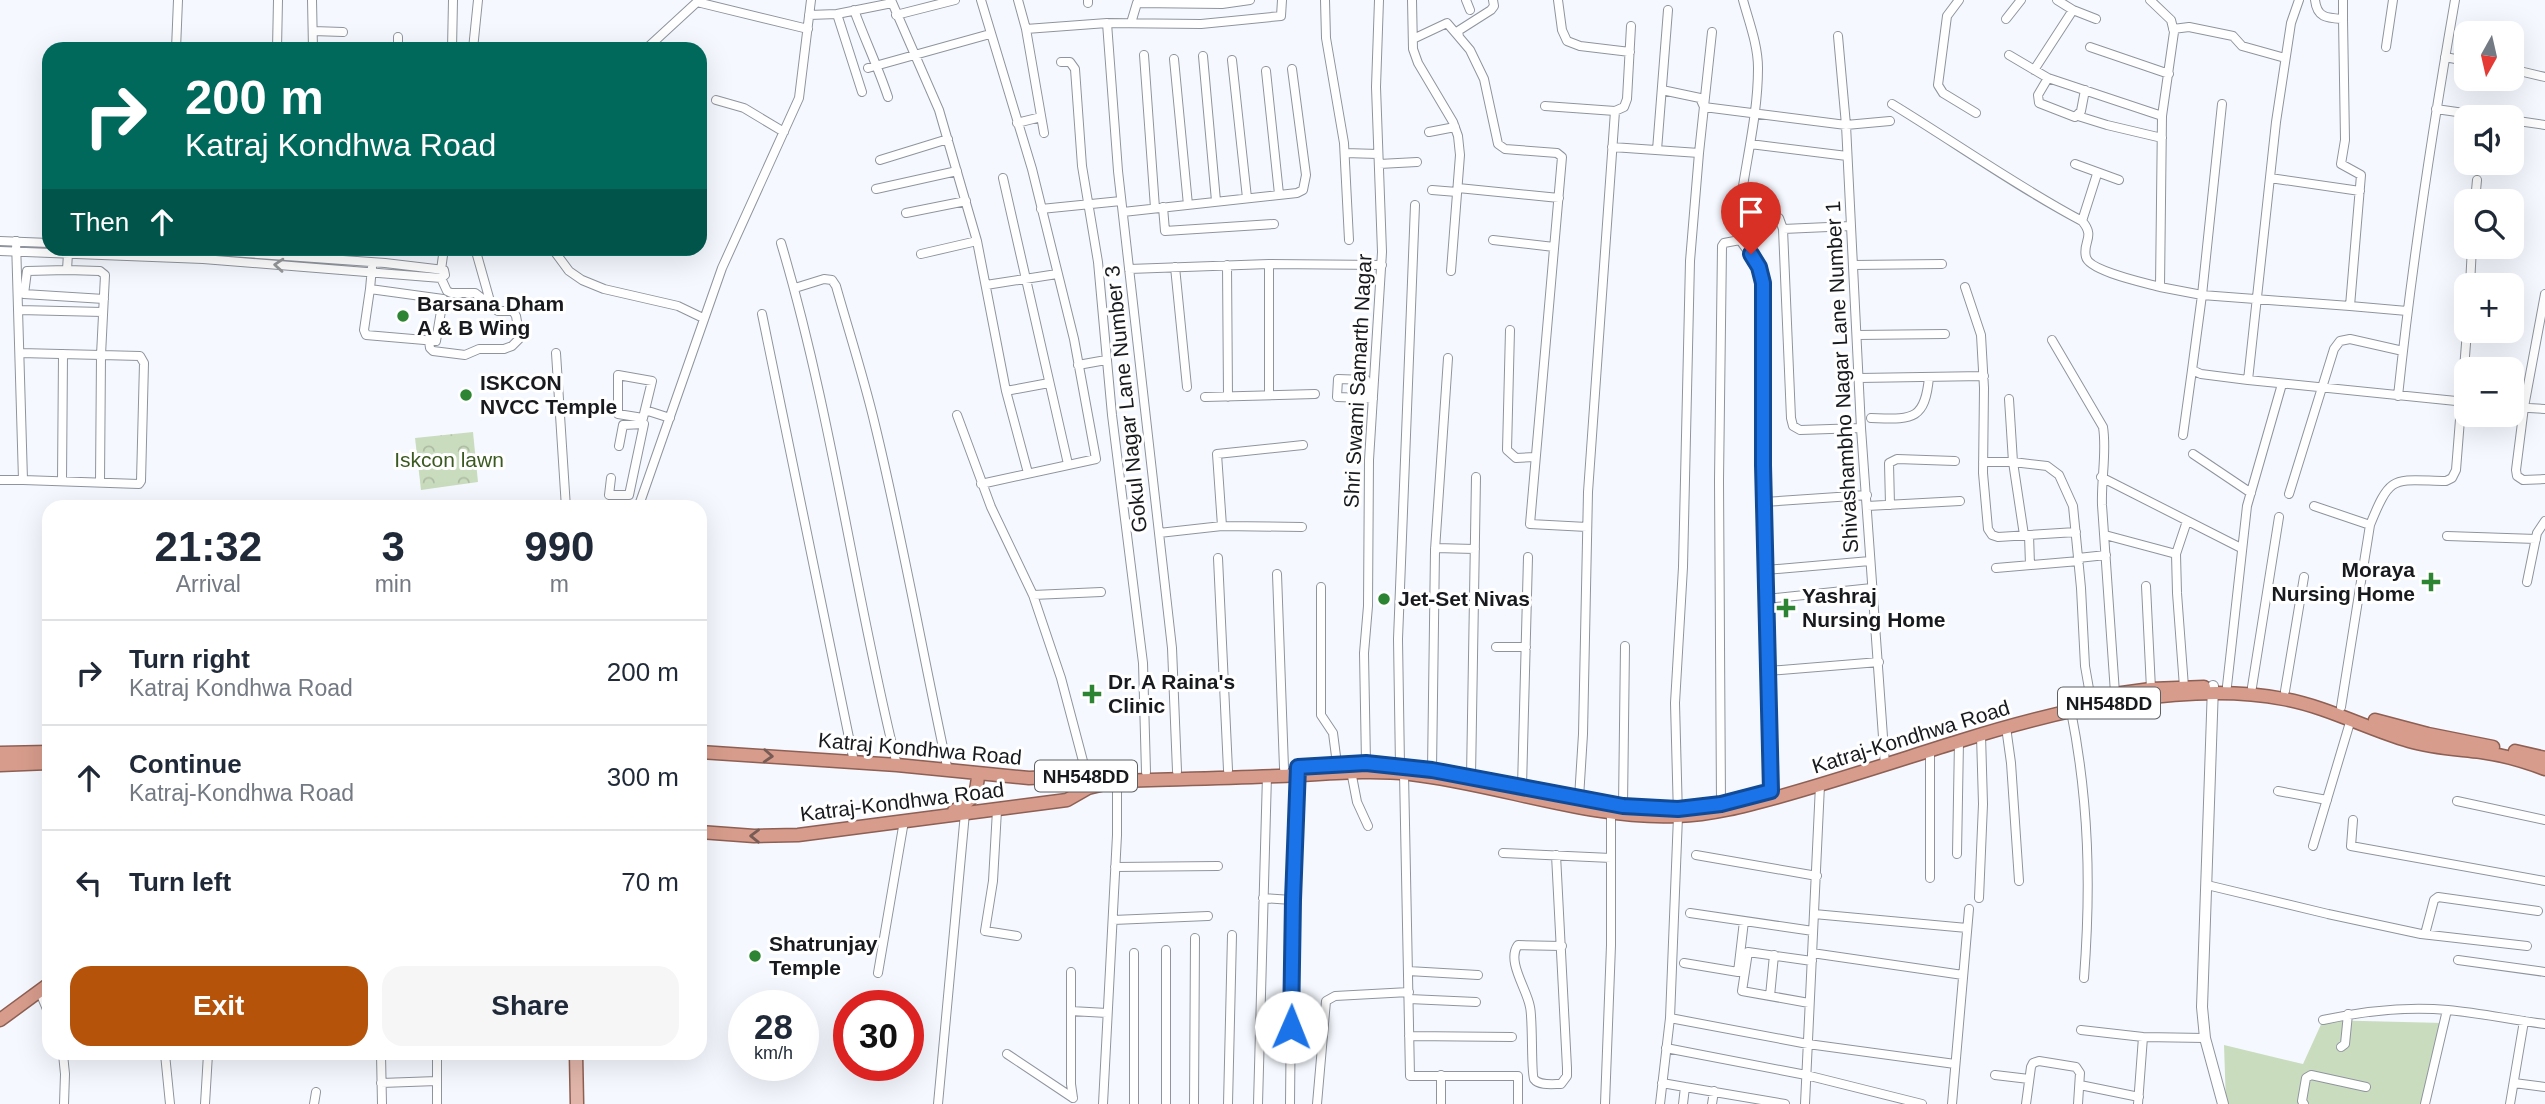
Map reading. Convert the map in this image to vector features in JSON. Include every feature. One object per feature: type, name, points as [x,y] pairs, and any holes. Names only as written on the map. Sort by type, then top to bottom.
[{"type":"highway","name":"Katraj-Kondhwa Road","points":[[707,833],[754,836],[798,835],[1067,800],[1088,782],[1267,775],[1298,771],[1402,770],[1617,809],[1678,812],[1728,810],[1820,785],[2010,719],[2091,702],[2116,702],[2227,686],[2285,691],[2393,726],[2545,758]]},
{"type":"highway","name":"Katraj-Kondhwa Road","points":[[1678,812],[1721,804],[1930,751],[2006,727],[2071,711],[2115,693],[2184,687],[2284,699],[2351,719],[2408,741],[2505,757],[2545,769]]},
{"type":"highway","points":[[0,753],[42,752]]},
{"type":"highway","name":"Katraj Kondhwa Road","points":[[707,752],[897,765],[1088,782],[1146,772],[1284,768],[1298,771],[1337,764],[1366,763],[1402,770],[1432,770],[1471,777],[1579,798],[1617,809]]},
{"type":"highway","points":[[0,765],[42,763]]},
{"type":"highway","points":[[950,815],[973,798],[978,774]]},
{"type":"highway","points":[[0,1020],[42,988]]},
{"type":"main road","points":[[576,1060],[577,1104]]},
{"type":"street","points":[[176,42],[178,0]]},
{"type":"street","points":[[277,42],[278,0]]},
{"type":"street","points":[[312,0],[313,42]]},
{"type":"street","points":[[452,42],[453,0]]},
{"type":"street","points":[[474,42],[478,0]]},
{"type":"street","points":[[641,500],[703,318],[802,85],[811,0]]},
{"type":"street","points":[[896,15],[955,0]]},
{"type":"street","points":[[981,0],[1041,209],[1079,365],[1096,459],[981,484]]},
{"type":"street","points":[[1018,0],[1026,29],[1044,133]]},
{"type":"street","points":[[1131,23],[1137,3],[1222,4],[1250,0]]},
{"type":"street","points":[[1026,29],[1107,23],[1201,24],[1281,16],[1282,0]]},
{"type":"street","points":[[1325,0],[1326,38],[1338,97],[1345,153],[1349,240]]},
{"type":"street","name":"Shri Swami Samarth Nagar","points":[[1366,763],[1364,653],[1369,399],[1382,265],[1376,87],[1379,0]]},
{"type":"street","points":[[1412,0],[1413,49],[1418,63],[1455,127],[1460,155],[1451,271]]},
{"type":"street","points":[[1466,0],[1470,10]]},
{"type":"street","points":[[1459,37],[1458,31],[1491,10],[1494,6],[1493,0]]},
{"type":"street","points":[[1558,0],[1562,30],[1567,41],[1580,46],[1630,52]]},
{"type":"street","points":[[1743,0],[1753,34],[1758,66],[1754,115],[1738,223],[1741,240],[1759,267],[1763,283],[1764,502],[1771,791]]},
{"type":"street","points":[[1959,0],[1947,16],[1938,85],[1943,93],[1976,113]]},
{"type":"street","points":[[2006,19],[2021,0]]},
{"type":"street","points":[[2057,0],[2096,19]]},
{"type":"street","points":[[2150,0],[2171,20],[2173,29],[2162,116],[2160,287]]},
{"type":"street","points":[[2248,380],[2285,58],[2291,23],[2299,0]]},
{"type":"street","points":[[2315,0],[2318,13],[2322,17],[2343,19]]},
{"type":"street","points":[[2343,0],[2345,140],[2341,164],[2361,175],[2350,306]]},
{"type":"street","points":[[2386,47],[2393,0]]},
{"type":"street","points":[[2398,396],[2435,108],[2455,0]]},
{"type":"street","points":[[809,15],[837,14],[892,1],[939,110],[966,201],[977,241],[1006,391],[1028,473]]},
{"type":"street","points":[[654,42],[697,2],[808,29]]},
{"type":"street","points":[[853,10],[878,65],[888,97]]},
{"type":"street","points":[[1657,150],[1668,10]]},
{"type":"street","points":[[2034,70],[2073,10]]},
{"type":"street","points":[[837,14],[862,92]]},
{"type":"street","name":"Gokul Nagar Lane Number 3","points":[[1107,23],[1121,201],[1172,648],[1177,771]]},
{"type":"street","points":[[1413,39],[1447,23],[1470,50],[1484,79],[1501,147],[1560,154],[1562,162],[1530,524],[1587,527]]},
{"type":"street","points":[[1545,106],[1620,110],[1626,103],[1631,26]]},
{"type":"street","points":[[2173,29],[2189,27],[2233,36],[2242,46],[2285,58]]},
{"type":"street","points":[[313,32],[343,32]]},
{"type":"street","points":[[1660,1104],[1670,1018],[1678,812],[1675,703],[1683,567],[1691,239],[1712,32]]},
{"type":"street","points":[[868,68],[990,34]]},
{"type":"street","name":"Shivashambho Nagar Lane Number 1","points":[[1838,36],[1846,125],[1861,428],[1885,761]]},
{"type":"street","points":[[398,37],[398,42]]},
{"type":"street","points":[[2090,47],[2169,74]]},
{"type":"street","points":[[1144,55],[1159,208],[1165,231],[1275,224]]},
{"type":"street","points":[[2009,55],[2048,78],[2162,116]]},
{"type":"street","points":[[1203,56],[1216,201]]},
{"type":"street","points":[[2445,57],[2454,59]]},
{"type":"street","points":[[1174,59],[1188,205]]},
{"type":"street","points":[[1232,60],[1247,198]]},
{"type":"street","points":[[1061,62],[1070,62],[1075,69],[1082,166],[1098,262],[1106,360],[1143,663],[1146,772]]},
{"type":"street","points":[[1123,212],[1297,193],[1303,190],[1306,183],[1306,165],[1292,69]]},
{"type":"street","points":[[1266,71],[1279,194]]},
{"type":"street","points":[[2524,72],[2545,78]]},
{"type":"street","points":[[2048,78],[2038,95],[2039,103],[2075,117],[2162,138]]},
{"type":"street","points":[[1662,90],[1700,98],[1704,107]]},
{"type":"street","points":[[2078,116],[2085,90]]},
{"type":"street","points":[[716,100],[744,108],[784,132]]},
{"type":"street","points":[[1892,104],[1972,153],[1994,171],[2082,221],[2090,234],[2085,254],[2090,263],[2111,273],[2202,295],[2407,311]]},
{"type":"street","points":[[2183,435],[2202,295],[2222,104]]},
{"type":"street","points":[[1704,107],[1846,125],[1890,121]]},
{"type":"street","points":[[2435,108],[2454,111]]},
{"type":"street","points":[[1579,798],[1583,734],[1587,527],[1615,111]]},
{"type":"street","points":[[1017,123],[1041,117]]},
{"type":"street","points":[[2524,122],[2545,125]]},
{"type":"street","points":[[1429,132],[1455,127]]},
{"type":"street","points":[[880,160],[947,139]]},
{"type":"street","points":[[1750,144],[1847,156]]},
{"type":"street","points":[[1612,147],[1699,153]]},
{"type":"street","points":[[1345,153],[1378,154]]},
{"type":"street","points":[[1379,164],[1417,162]]},
{"type":"street","points":[[2075,164],[2119,180]]},
{"type":"street","points":[[876,189],[957,171]]},
{"type":"street","points":[[2082,221],[2097,174]]},
{"type":"street","points":[[1003,178],[1068,464]]},
{"type":"street","points":[[2270,178],[2360,191]]},
{"type":"street","points":[[2476,189],[2477,180]]},
{"type":"street","points":[[1433,190],[1559,198]]},
{"type":"street","points":[[906,213],[966,201]]},
{"type":"street","points":[[1041,209],[1121,201]]},
{"type":"street","points":[[1415,205],[1398,639],[1410,1076],[1518,1076],[1518,1104]]},
{"type":"street","points":[[1779,218],[1783,229],[1793,426],[1800,430],[1861,428]]},
{"type":"street","points":[[1783,229],[1851,226]]},
{"type":"street","points":[[1493,240],[1554,247]]},
{"type":"street","points":[[1721,804],[1719,481],[1722,246],[1724,243],[1741,240]]},
{"type":"street","points":[[0,241],[42,243]]},
{"type":"street","points":[[16,241],[23,480]]},
{"type":"street","points":[[921,254],[977,241]]},
{"type":"street","points":[[781,243],[795,288],[877,684],[897,765]]},
{"type":"street","points":[[0,250],[42,252]]},
{"type":"street","points":[[67,270],[68,256]]},
{"type":"street","points":[[136,256],[372,267]]},
{"type":"street","points":[[257,256],[441,274]]},
{"type":"street","points":[[429,341],[433,351],[465,355],[479,349],[504,349],[518,342],[520,338],[513,311],[498,311],[475,293],[447,291],[441,274],[443,256]]},
{"type":"street","points":[[477,256],[490,301]]},
{"type":"street","points":[[558,256],[569,271],[582,280],[604,289],[678,306],[703,318]]},
{"type":"street","points":[[1269,264],[1269,395]]},
{"type":"street","points":[[1129,270],[1269,264],[1382,265]]},
{"type":"street","points":[[1853,265],[1942,264]]},
{"type":"street","points":[[1227,265],[1228,397]]},
{"type":"street","points":[[370,289],[443,299],[436,341],[366,335],[364,330],[372,267]]},
{"type":"street","points":[[1175,268],[1187,387]]},
{"type":"street","points":[[100,482],[104,299],[103,272],[27,271],[24,294],[104,299]]},
{"type":"street","points":[[986,285],[1057,274]]},
{"type":"street","points":[[795,288],[824,279],[832,280],[835,286],[875,423],[948,771]]},
{"type":"street","points":[[1965,287],[1981,335],[1984,376],[1983,462],[1988,529],[1992,535],[1998,537],[2076,532]]},
{"type":"street","points":[[2545,294],[2524,407],[2545,409]]},
{"type":"street","points":[[19,310],[103,312]]},
{"type":"street","points":[[762,314],[854,762]]},
{"type":"street","points":[[1510,330],[1507,450],[1516,458],[1535,457]]},
{"type":"street","points":[[1857,335],[1945,334]]},
{"type":"street","points":[[2289,494],[2334,349],[2340,341],[2350,339],[2403,351]]},
{"type":"street","points":[[2052,340],[2103,427],[2101,477],[2115,693]]},
{"type":"street","points":[[0,480],[139,484],[141,481],[143,359],[140,356],[20,353]]},
{"type":"street","points":[[556,353],[565,500]]},
{"type":"street","points":[[62,481],[63,354]]},
{"type":"street","points":[[1432,770],[1435,548],[1448,358]]},
{"type":"street","points":[[1079,365],[1106,360]]},
{"type":"street","points":[[2192,370],[2201,374],[2248,380],[2454,401]]},
{"type":"street","points":[[618,375],[652,381],[645,410],[643,418],[618,414],[618,375]]},
{"type":"street","points":[[1859,378],[1984,376]]},
{"type":"street","points":[[1871,418],[1908,419],[1916,415],[1925,402],[1929,377]]},
{"type":"street","points":[[1006,391],[1049,383]]},
{"type":"street","points":[[2227,686],[2241,548],[2251,493],[2283,384]]},
{"type":"street","points":[[1205,397],[1315,394]]},
{"type":"street","points":[[2009,399],[2013,462],[2030,565]]},
{"type":"street","points":[[645,410],[670,418]]},
{"type":"street","points":[[957,415],[981,484],[1033,595],[1061,678],[1088,782]]},
{"type":"street","points":[[611,478],[610,495],[629,495],[645,425],[623,425],[619,446]]},
{"type":"street","points":[[2341,707],[2370,525],[2382,496],[2387,488],[2397,482],[2446,481],[2452,478],[2456,470],[2460,427]]},
{"type":"street","points":[[2521,427],[2517,476],[2523,480],[2545,479]]},
{"type":"street","points":[[1222,526],[1217,454],[1303,445]]},
{"type":"street","points":[[2193,454],[2251,493]]},
{"type":"street","points":[[1891,505],[1889,463],[1897,459],[1955,461]]},
{"type":"street","points":[[636,462],[653,466]]},
{"type":"street","points":[[1983,462],[2047,466],[2059,475],[2073,506],[2083,644],[2091,702]]},
{"type":"street","points":[[1471,777],[1476,477]]},
{"type":"street","points":[[2101,477],[2241,548]]},
{"type":"street","points":[[1764,502],[1867,495]]},
{"type":"street","points":[[1867,506],[1960,501]]},
{"type":"street","points":[[2314,506],[2370,525]]},
{"type":"street","points":[[2252,687],[2278,517]]},
{"type":"street","points":[[2184,687],[2176,554],[2187,521]]},
{"type":"street","points":[[2527,582],[2536,539],[2541,524],[2545,521]]},
{"type":"street","points":[[1159,533],[1222,526],[1302,527]]},
{"type":"street","points":[[2105,535],[2176,554]]},
{"type":"street","points":[[2447,536],[2536,539]]},
{"type":"street","points":[[1435,548],[1475,549]]},
{"type":"street","points":[[1996,568],[2106,555]]},
{"type":"street","points":[[1522,787],[1528,556]]},
{"type":"street","points":[[1218,558],[1228,770]]},
{"type":"street","points":[[1766,570],[1870,561]]},
{"type":"street","points":[[1277,574],[1284,768]]},
{"type":"street","points":[[2285,691],[2304,577]]},
{"type":"street","points":[[2146,586],[2151,689]]},
{"type":"street","points":[[1321,587],[1321,715],[1334,733],[1337,764]]},
{"type":"street","points":[[1766,599],[1872,588]]},
{"type":"street","points":[[1033,595],[1101,592]]},
{"type":"street","points":[[1605,1104],[1610,992],[1611,858],[1617,809],[1625,646]]},
{"type":"street","points":[[1496,647],[1526,647]]},
{"type":"street","points":[[1768,671],[1879,662]]},
{"type":"street","points":[[2213,690],[2202,1007],[2205,1038],[2223,1104]]},
{"type":"street","points":[[2071,711],[2081,760],[2087,822],[2089,904],[2084,978]]},
{"type":"street","points":[[2314,846],[2351,719]]},
{"type":"street","points":[[2006,727],[2019,881]]},
{"type":"street","points":[[1979,898],[1983,804],[1981,735]]},
{"type":"street","points":[[1957,854],[1959,741]]},
{"type":"street","points":[[1930,751],[1930,878]]},
{"type":"street","points":[[1290,1104],[1298,771]]},
{"type":"street","points":[[1351,771],[1357,802],[1368,826]]},
{"type":"street","points":[[1258,1104],[1267,775]]},
{"type":"street","points":[[1103,1104],[1117,781]]},
{"type":"street","points":[[1805,1104],[1820,785]]},
{"type":"street","points":[[2278,790],[2327,800]]},
{"type":"street","points":[[2457,801],[2545,820]]},
{"type":"street","points":[[997,810],[993,881],[985,931],[1017,936]]},
{"type":"street","points":[[938,1104],[965,813]]},
{"type":"street","points":[[2353,820],[2351,846],[2545,881]]},
{"type":"street","points":[[878,973],[904,821]]},
{"type":"street","points":[[1503,853],[1611,858]]},
{"type":"street","points":[[1556,855],[1562,946],[1567,1076],[1560,1084],[1540,1083],[1532,1072],[1534,1037],[1530,1005],[1514,959],[1514,950],[1524,943],[1562,946]]},
{"type":"street","points":[[1696,855],[1816,876]]},
{"type":"street","points":[[1115,867],[1218,866]]},
{"type":"street","points":[[2207,885],[2425,934],[2527,946]]},
{"type":"street","points":[[2425,934],[2434,900],[2438,897],[2539,911]]},
{"type":"street","points":[[1263,898],[1293,900]]},
{"type":"street","points":[[1952,1104],[1969,909]]},
{"type":"street","points":[[1690,914],[1813,931]]},
{"type":"street","points":[[1814,914],[1967,928]]},
{"type":"street","points":[[1113,920],[1208,916]]},
{"type":"street","points":[[1685,963],[1738,972],[1744,921]]},
{"type":"street","points":[[1228,1104],[1232,935]]},
{"type":"street","points":[[1194,1104],[1195,938]]},
{"type":"street","points":[[1166,950],[1167,1104]]},
{"type":"street","points":[[1810,1003],[1742,991],[1748,952],[1963,975]]},
{"type":"street","points":[[1134,953],[1134,1104]]},
{"type":"street","points":[[1770,996],[1774,955]]},
{"type":"street","points":[[2458,960],[2545,972]]},
{"type":"street","points":[[1408,971],[1478,975]]},
{"type":"street","points":[[1007,1054],[1073,1098],[1071,972]]},
{"type":"street","points":[[1317,1104],[1326,1001],[1335,996],[1409,995],[1476,1002]]},
{"type":"street","points":[[2323,1020],[2348,1014],[2388,1010],[2447,1010],[2545,1024]]},
{"type":"street","points":[[2425,1104],[2447,1010]]},
{"type":"street","points":[[1071,1012],[1107,1013]]},
{"type":"street","points":[[2341,1047],[2345,1044],[2348,1014]]},
{"type":"street","points":[[1670,1018],[1808,1044],[1955,1064]]},
{"type":"street","points":[[2510,1104],[2524,1021]]},
{"type":"street","points":[[2081,1030],[2143,1037],[2205,1038]]},
{"type":"street","points":[[1409,1036],[1512,1037]]},
{"type":"street","points":[[2080,1085],[2139,1100],[2143,1037]]},
{"type":"street","points":[[1666,1048],[1806,1075],[1922,1104]]},
{"type":"street","points":[[63,1060],[64,1104]]},
{"type":"street","points":[[166,1060],[170,1104]]},
{"type":"street","points":[[205,1104],[208,1060]]},
{"type":"street","points":[[381,1060],[382,1104]]},
{"type":"street","points":[[437,1104],[438,1060]]},
{"type":"street","points":[[2026,1104],[2029,1079],[2034,1063],[2039,1061],[2071,1065],[2080,1073],[2078,1104]]},
{"type":"street","points":[[1441,1075],[1441,1104]]},
{"type":"street","points":[[1995,1075],[2029,1079]]},
{"type":"street","points":[[2304,1104],[2302,1101],[2306,1078],[2311,1075],[2366,1087]]},
{"type":"street","points":[[381,1083],[438,1081]]},
{"type":"street","points":[[1662,1083],[1714,1091],[1749,1100],[1785,1104]]},
{"type":"street","points":[[2514,1083],[2545,1087]]},
{"type":"street","points":[[1683,1104],[1685,1087]]},
{"type":"street","points":[[1712,1104],[1714,1091]]},
{"type":"street","points":[[314,1104],[316,1092]]},
{"type":"green space","name":"Iskcon lawn","points":[[473,432],[478,482],[421,490],[415,438]]},
{"type":"green space","points":[[2323,1020],[2444,1023],[2422,1104],[2226,1104],[2224,1045],[2303,1064]]},
{"type":"place","name":"Barsana Dham A & B Wing","points":[[403,316]]},
{"type":"place","name":"ISKCON NVCC Temple","points":[[466,395]]},
{"type":"place","name":"Moraya Nursing Home","points":[[2431,582]]},
{"type":"place","name":"Jet-Set Nivas","points":[[1384,599]]},
{"type":"place","name":"Yashraj Nursing Home","points":[[1786,608]]},
{"type":"place","name":"Dr. A Raina's Clinic","points":[[1092,694]]},
{"type":"place","name":"Shatrunjay Temple","points":[[755,956]]},
{"type":"route","points":[[1291,1027],[1298,767],[1366,763],[1432,770],[1623,806],[1678,809],[1721,804],[1771,791],[1763,465],[1763,283],[1759,267],[1751,254]]}]
